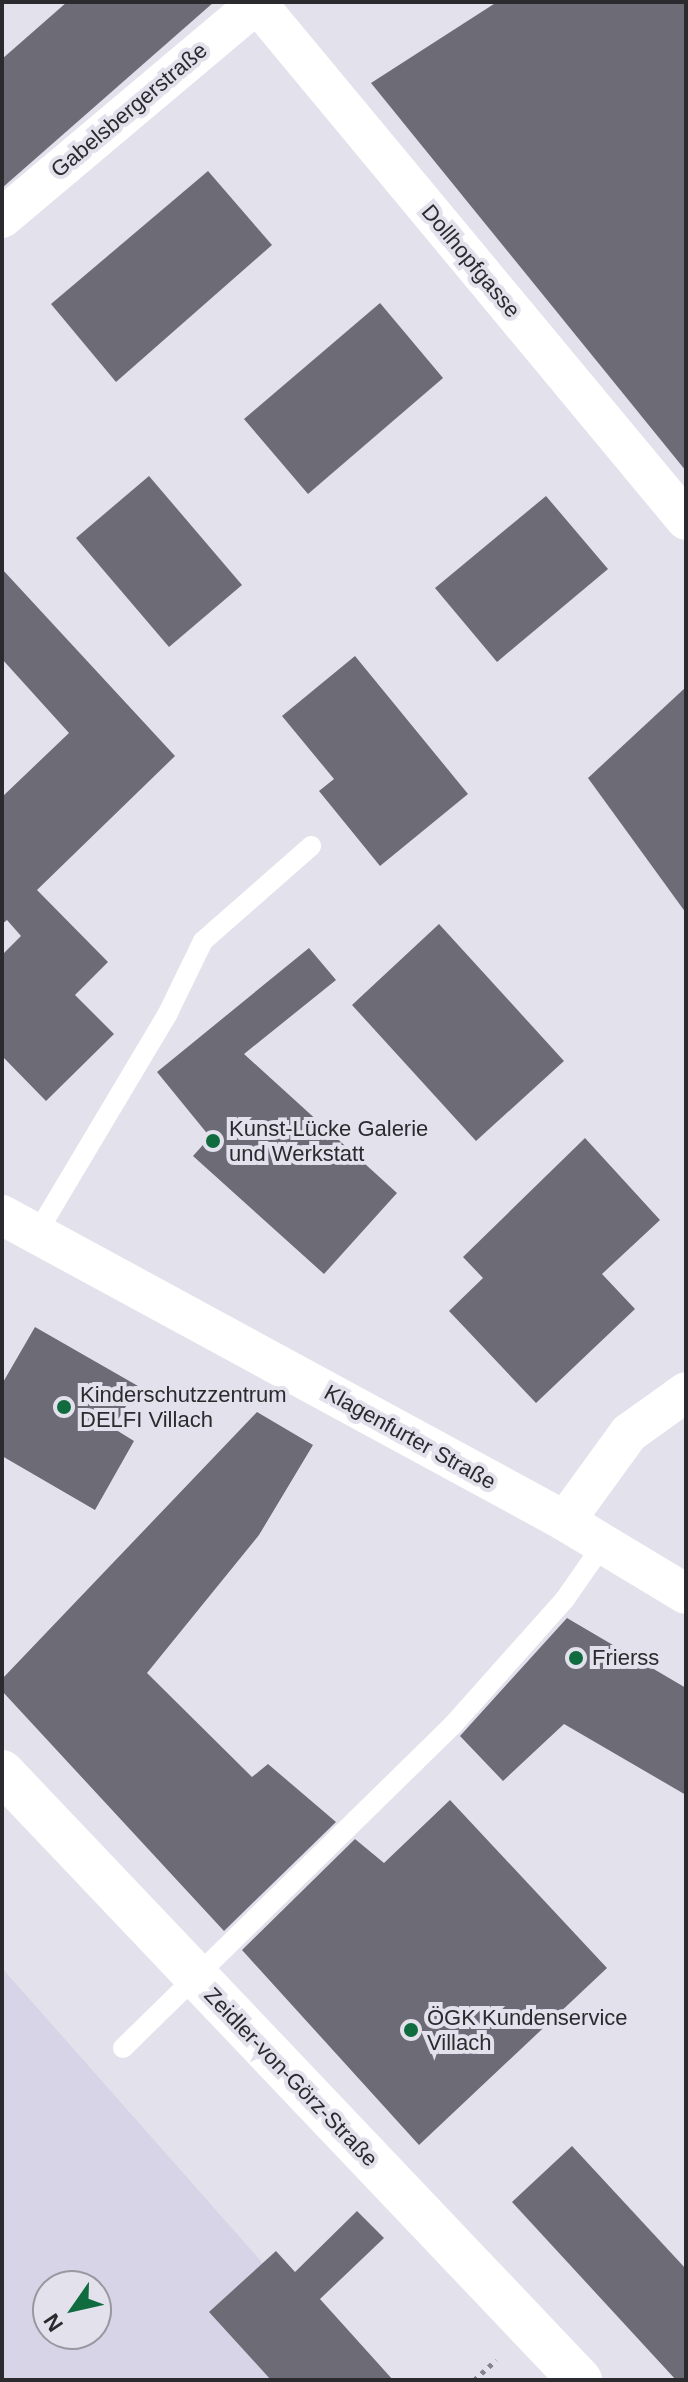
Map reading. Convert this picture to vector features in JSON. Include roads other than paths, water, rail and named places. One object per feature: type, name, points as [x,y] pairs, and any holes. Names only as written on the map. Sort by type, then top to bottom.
[{"type":"street","name":"Gabelsbergerstraße","points":[[2,218],[257,3]]},
{"type":"street","name":"Dollhopfgasse","points":[[257,3],[686,520]]},
{"type":"street","name":"Klagenfurter Straße","points":[[11,1221],[565,1521],[686,1594]]},
{"type":"street","points":[[565,1521],[629,1433],[686,1392]]},
{"type":"street","name":"Zeidler-von-Görz-Straße","points":[[2,1772],[580,2380]]},
{"type":"lane","points":[[11,1221],[168,1013],[203,941],[311,846]]},
{"type":"lane","points":[[123,2048],[452,1726],[565,1599],[602,1546]]},
{"type":"place","name":"Kunst-Lücke Galerie und Werkstatt","points":[[213,1141]]},
{"type":"place","name":"Kinderschutzzentrum DELFI Villach","points":[[64,1407]]},
{"type":"place","name":"Frierss","points":[[576,1658]]},
{"type":"place","name":"ÖGK Kundenservice Villach","points":[[411,2030]]}]
